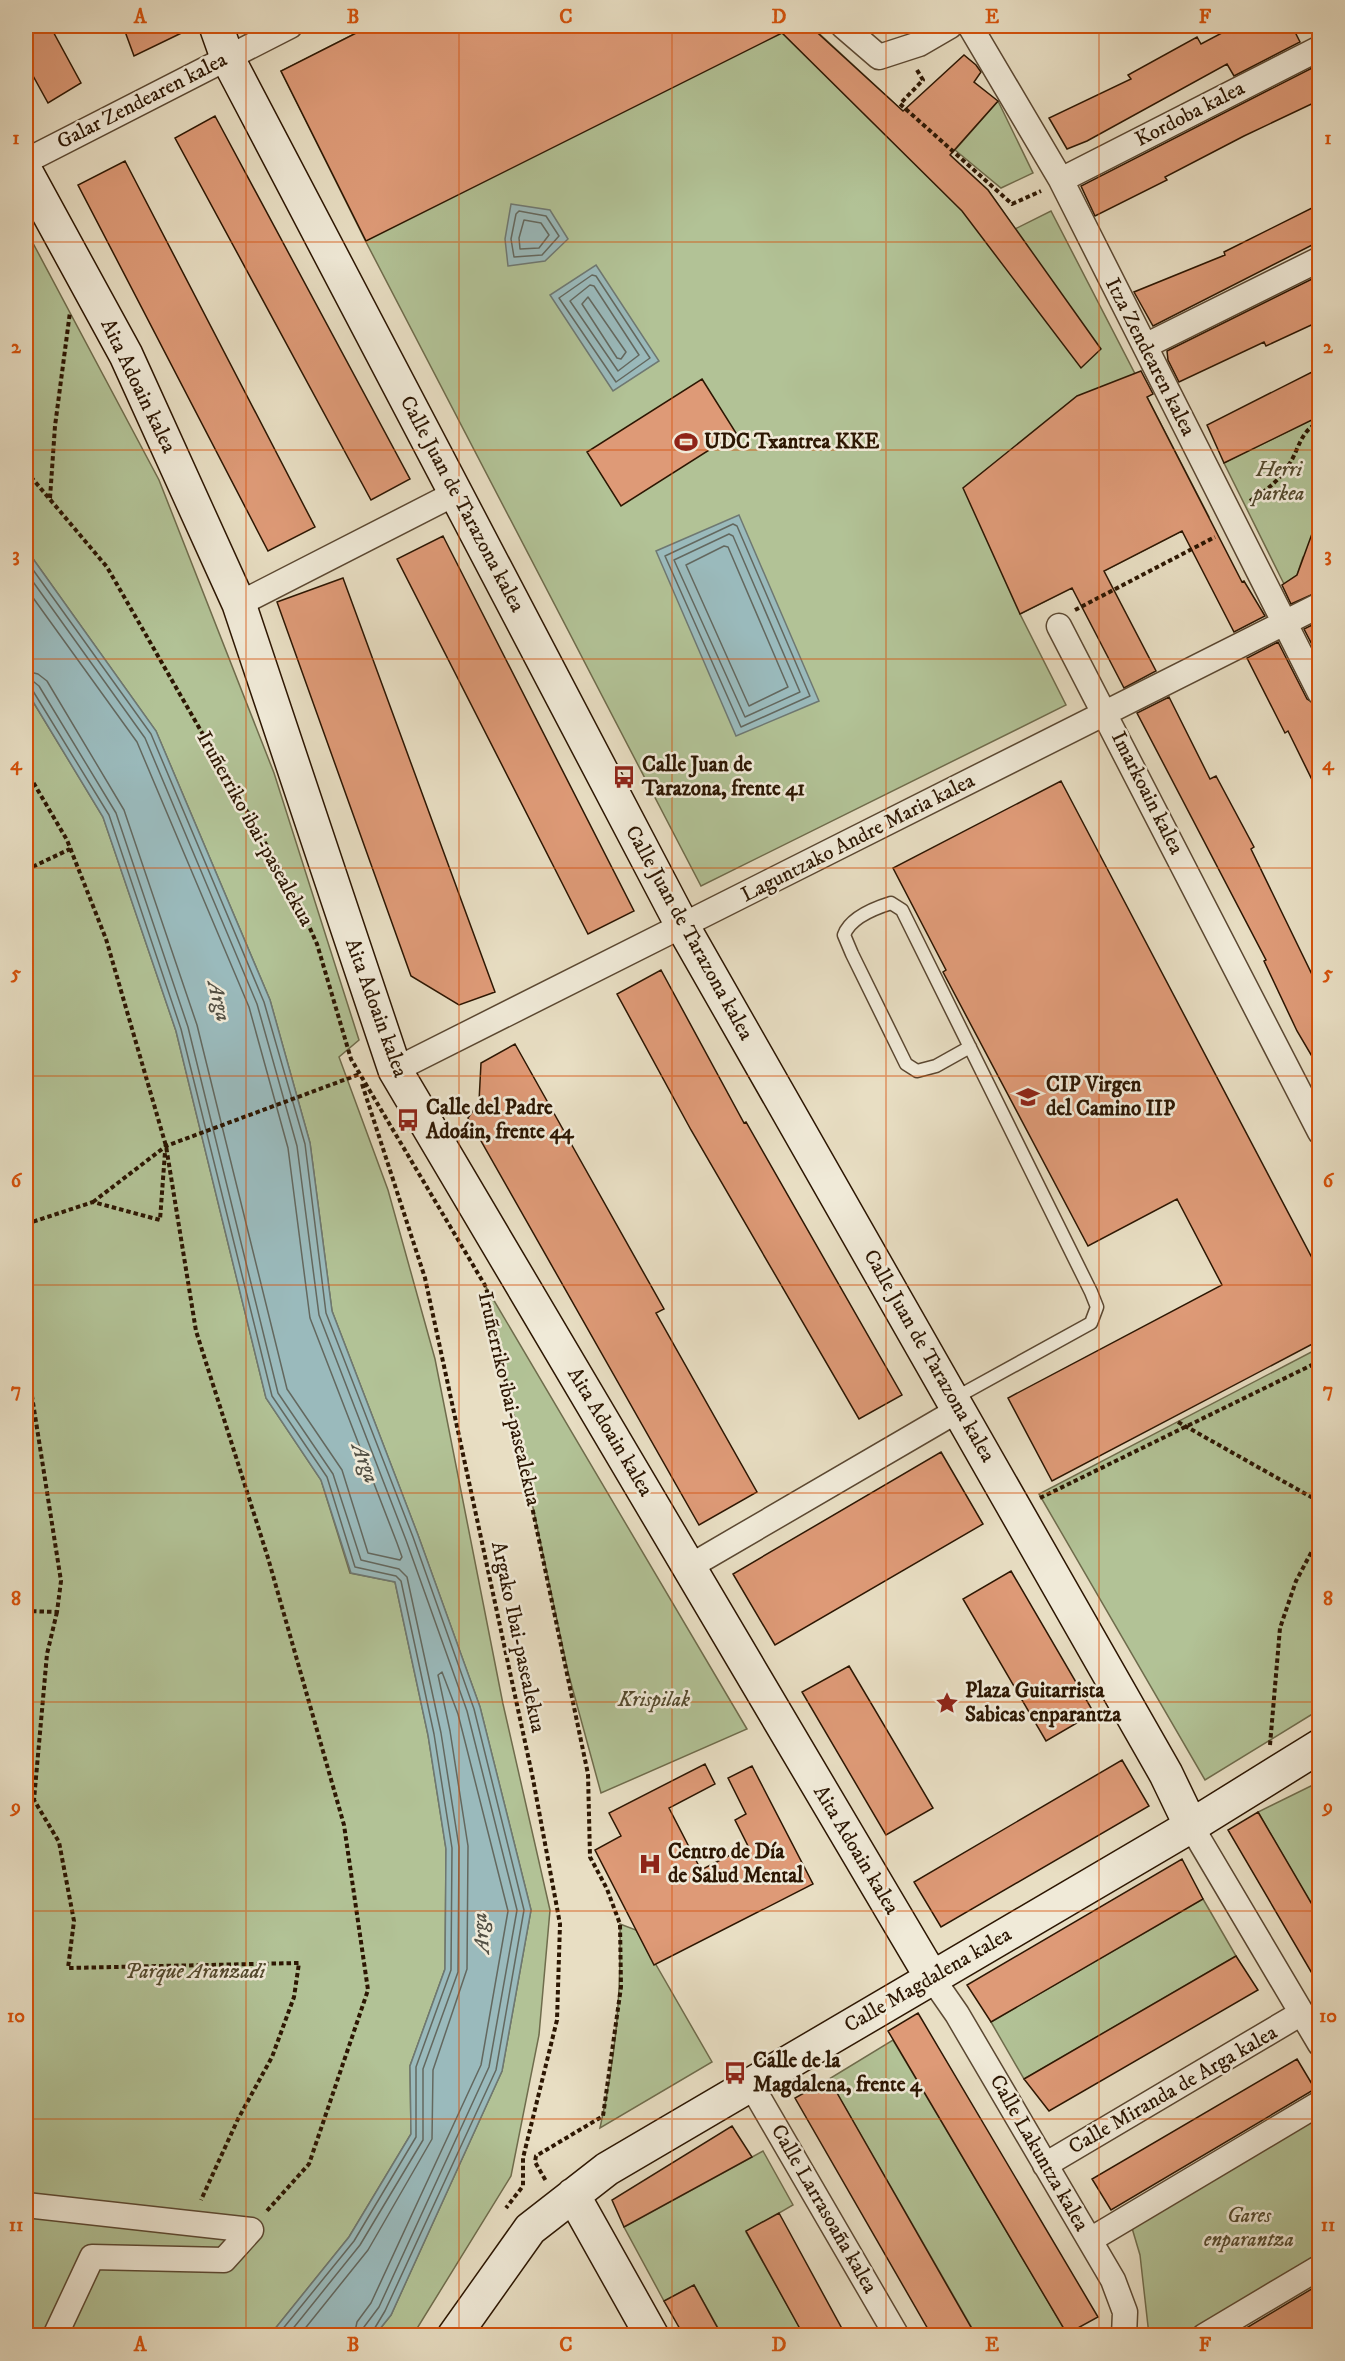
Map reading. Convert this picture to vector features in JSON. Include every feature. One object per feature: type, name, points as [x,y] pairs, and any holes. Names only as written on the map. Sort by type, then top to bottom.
[{"type":"street","name":"Calle Juan de Tarazona kalea","points":[[216,26],[227,57],[683,927],[1167,1774],[1191,1826]]},
{"type":"street","name":"Galar Zendearen kalea","points":[[26,161],[290,26]]},
{"type":"street","points":[[843,26],[879,57],[919,44],[950,26]]},
{"type":"street","name":"Itza Zendearen kalea","points":[[970,26],[1053,185],[1145,346],[1320,693]]},
{"type":"street","name":"Kordoba kalea","points":[[1053,185],[1320,48]]},
{"type":"street","name":"Aita Adoain kalea","points":[[26,172],[126,356],[239,604],[395,1071],[932,1978]]},
{"type":"street","points":[[1145,346],[1320,259]]},
{"type":"street","points":[[239,604],[456,493]]},
{"type":"street","name":"Laguntzako Andre Maria kalea","points":[[395,1071],[683,927],[1282,620],[1320,596]]},
{"type":"street","name":"Laguntzako Andre Maria kalea","points":[[1282,620],[1320,605]]},
{"type":"street","name":"Imarkoain kalea","points":[[1059,626],[1111,707],[1320,1132]]},
{"type":"street","points":[[689,1567],[956,1404]]},
{"type":"street","name":"Calle Magdalena kalea","points":[[454,2336],[560,2188],[607,2169],[1191,1826],[1320,1746]]},
{"type":"street","points":[[1191,1826],[1300,2014],[1320,2044]]},
{"type":"street","name":"Calle Lakuntza kalea","points":[[932,1978],[957,2014],[1090,2240],[1117,2291],[1125,2312],[1124,2336]]},
{"type":"street","name":"Calle Miranda de Arga kalea","points":[[1046,2165],[1300,2014]]},
{"type":"street","name":"Calle Larrasoaña kalea","points":[[750,2083],[897,2336]]},
{"type":"street","points":[[1090,2240],[1320,2103]]},
{"type":"street","points":[[560,2188],[652,2336]]},
{"type":"street","points":[[26,2205],[251,2230]]},
{"type":"street","points":[[56,2336],[92,2257],[224,2260],[251,2230]]},
{"type":"street","points":[[1204,2336],[1320,2267]]},
{"type":"lane","points":[[956,1404],[1091,1323],[1097,1307],[970,1047],[902,910],[891,903],[876,908],[847,928],[844,935],[852,954],[906,1064],[916,1071],[936,1066],[970,1047]]},
{"type":"path","points":[[904,49],[922,80],[900,104],[1012,204],[1053,185]]},
{"type":"path","points":[[50,499],[65,333],[79,270]]},
{"type":"path","points":[[1245,505],[1275,484],[1289,465],[1308,427],[1320,422]]},
{"type":"path","name":"Iruñerriko ibai-pasealekua","points":[[26,471],[107,567],[295,895],[317,945],[344,1036],[359,1075],[486,1287],[588,1774],[590,1857],[620,1924],[621,1988],[618,2027],[603,2116],[536,2156],[535,2162],[560,2188]]},
{"type":"path","points":[[1059,626],[1064,616],[1224,533]]},
{"type":"path","points":[[26,770],[70,849],[106,939],[166,1146],[196,1331],[268,1558],[344,1825],[368,1990],[309,2164],[251,2230]]},
{"type":"path","points":[[26,870],[70,849]]},
{"type":"path","points":[[26,1224],[93,1202],[166,1146],[359,1075]]},
{"type":"path","name":"Argako Ibai-pasealekua","points":[[359,1075],[426,1278],[532,1779],[560,1924],[557,2020],[523,2158],[523,2186],[506,2208]]},
{"type":"path","points":[[93,1202],[160,1220],[166,1146]]},
{"type":"path","points":[[26,1358],[61,1581],[57,1612],[47,1654],[34,1800],[59,1842],[74,1921],[68,1968],[299,1963],[294,1997],[272,2056],[238,2119],[207,2191],[186,2223]]},
{"type":"path","points":[[1017,1509],[1320,1361]]},
{"type":"path","points":[[1178,1422],[1320,1502]]},
{"type":"path","points":[[1276,1772],[1269,1741],[1280,1628],[1296,1581],[1320,1536]]},
{"type":"path","points":[[26,1611],[57,1612]]},
{"type":"green space","name":"UDC Txantrea KKE","points":[[370,26],[811,26],[988,190],[1015,229],[1051,211],[1209,517],[1020,614],[1066,705],[701,886],[366,242],[281,71]]},
{"type":"green space","points":[[998,101],[1033,173],[1001,188],[955,150]]},
{"type":"green space","points":[[26,230],[159,480],[274,773],[359,1040],[339,1057],[388,1190],[435,1359],[503,1704],[550,1910],[539,2035],[511,2176],[413,2335],[375,2335],[391,2315],[502,2071],[531,1910],[480,1707],[418,1535],[332,1311],[310,1143],[270,1000],[156,731],[26,549]]},
{"type":"green space","name":"Herri parkea","points":[[1319,416],[1319,548],[1303,557],[1297,575],[1284,584],[1224,463]]},
{"type":"green space","name":"Parque Aranzadi","points":[[26,690],[103,817],[176,1031],[266,1398],[321,1480],[350,1573],[395,1582],[428,1735],[446,1849],[445,1969],[410,2066],[411,2134],[349,2237],[270,2335],[26,2335]]},
{"type":"green space","name":"Krispilak","points":[[486,1287],[747,1729],[601,1793],[568,1672]]},
{"type":"green space","points":[[1319,1348],[1319,1710],[1205,1780],[1039,1494]]},
{"type":"green space","points":[[1319,1782],[1319,1918],[1258,1812]]},
{"type":"green space","points":[[1203,1899],[1236,1956],[1024,2079],[991,2022]]},
{"type":"green space","points":[[620,1924],[636,1930],[712,2062],[600,2128],[610,2076],[616,2026],[620,1977]]},
{"type":"green space","points":[[893,2040],[1068,2335],[976,2335],[829,2079]]},
{"type":"green space","name":"Gares enparantza","points":[[1319,2112],[1319,2258],[1189,2335],[1149,2335],[1140,2255],[1132,2228]]},
{"type":"green space","points":[[763,2151],[793,2205],[746,2232],[804,2335],[722,2335],[694,2285],[664,2301],[624,2227]]},
{"type":"water","points":[[511,204],[550,210],[568,239],[545,261],[508,266],[505,239]]},
{"type":"water","points":[[596,265],[659,361],[613,391],[550,295]]},
{"type":"water","points":[[739,515],[819,701],[736,736],[656,551]]},
{"type":"water","name":"Arga","points":[[26,549],[156,731],[270,1000],[310,1143],[332,1311],[418,1535],[480,1707],[531,1910],[502,2071],[391,2315],[375,2335],[270,2335],[349,2237],[411,2134],[410,2066],[445,1969],[446,1849],[428,1735],[395,1582],[351,1573],[321,1480],[266,1398],[176,1031],[103,817],[26,690]]},
{"type":"building","points":[[26,26],[50,26],[81,83],[48,103],[26,63]]},
{"type":"building","points":[[123,26],[196,26],[134,56]]},
{"type":"building","points":[[370,26],[810,26],[903,111],[964,55],[981,72],[974,82],[998,101],[950,155],[988,190],[1101,349],[1081,368],[962,211],[782,33],[366,241],[281,71]]},
{"type":"building","points":[[1235,26],[1292,26],[1300,42],[1234,76],[1227,64],[1087,141],[1067,149],[1049,118],[1131,79],[1128,75],[1197,37],[1201,44]]},
{"type":"building","points":[[1314,67],[1320,79],[1320,100],[1244,136],[1165,177],[1167,180],[1095,216],[1081,186]]},
{"type":"building","points":[[215,116],[410,479],[371,500],[175,138]]},
{"type":"building","points":[[125,161],[315,527],[268,551],[78,185]]},
{"type":"building","points":[[1320,204],[1320,241],[1153,326],[1134,292],[1225,255],[1224,252]]},
{"type":"building","points":[[1316,277],[1320,283],[1320,321],[1266,346],[1264,342],[1179,382],[1168,360],[1167,351]]},
{"type":"building","points":[[1320,368],[1320,416],[1224,463],[1207,425]]},
{"type":"building","points":[[1141,371],[1153,394],[1147,397],[1242,582],[1244,581],[1265,616],[1234,632],[1182,531],[1104,571],[1156,671],[1124,688],[1072,588],[1020,614],[963,488],[1077,396]]},
{"type":"building","points":[[702,379],[736,433],[621,506],[587,452]]},
{"type":"building","points":[[1317,520],[1320,520],[1320,591],[1291,604],[1282,585],[1297,575]]},
{"type":"building","points":[[443,536],[634,911],[588,934],[397,559]]},
{"type":"building","points":[[343,578],[495,992],[459,1005],[411,976],[277,602]]},
{"type":"building","points":[[1320,621],[1320,660],[1304,629]]},
{"type":"building","points":[[1278,642],[1307,699],[1320,707],[1320,796],[1288,731],[1285,733],[1247,658]]},
{"type":"building","points":[[1169,697],[1210,779],[1216,776],[1254,847],[1251,849],[1320,991],[1320,1070],[1297,1031],[1264,961],[1266,960],[1137,713]]},
{"type":"building","points":[[1061,781],[1320,1273],[1320,1340],[1052,1481],[1008,1398],[1222,1285],[1177,1199],[1088,1246],[943,972],[946,970],[893,868]]},
{"type":"building","points":[[661,970],[744,1123],[746,1122],[902,1395],[859,1419],[691,1130],[617,994]]},
{"type":"building","points":[[515,1044],[664,1309],[656,1313],[757,1492],[699,1525],[468,1118],[479,1102],[481,1063]]},
{"type":"building","points":[[941,1452],[983,1524],[775,1645],[733,1574]]},
{"type":"building","points":[[1011,1571],[1094,1713],[1046,1741],[963,1599]]},
{"type":"building","points":[[849,1666],[933,1808],[886,1835],[802,1692]]},
{"type":"building","points":[[1122,1760],[1149,1806],[941,1927],[914,1882]]},
{"type":"building","name":"Centro de Día de Salud Mental","points":[[705,1764],[715,1784],[669,1808],[701,1870],[748,1846],[735,1820],[746,1814],[728,1778],[752,1766],[813,1884],[654,1965],[595,1850],[621,1836],[609,1813]]},
{"type":"building","points":[[1258,1812],[1320,1918],[1320,1987],[1228,1830]]},
{"type":"building","points":[[1182,1859],[1203,1899],[991,2022],[967,1985]]},
{"type":"building","points":[[1236,1956],[1258,1990],[1049,2111],[1024,2079]]},
{"type":"building","points":[[918,2013],[1098,2317],[1067,2334],[888,2031]]},
{"type":"building","points":[[1297,2059],[1315,2089],[1111,2210],[1092,2179]]},
{"type":"building","points":[[829,2079],[976,2336],[932,2336],[795,2098]]},
{"type":"building","points":[[732,2126],[752,2157],[624,2227],[612,2200]]},
{"type":"building","points":[[779,2213],[846,2336],[804,2336],[746,2231]]},
{"type":"building","points":[[1320,2284],[1320,2324],[1300,2336],[1233,2336]]},
{"type":"building","points":[[694,2285],[722,2336],[684,2336],[664,2301]]},
{"type":"place","name":"UDC Txantrea KKE","points":[[686,442]]},
{"type":"place","name":"Calle Juan de Tarazona, frente 41","points":[[624,777]]},
{"type":"place","name":"CIP Virgen del Camino IIP","points":[[1028,1097]]},
{"type":"place","name":"Calle del Padre Adoáin, frente 44","points":[[408,1120]]},
{"type":"place","name":"Plaza Guitarrista Sabicas enparantza","points":[[947,1703]]},
{"type":"place","name":"Centro de Día de Salud Mental","points":[[650,1864]]},
{"type":"place","name":"Calle de la Magdalena, frente 4","points":[[735,2073]]}]
